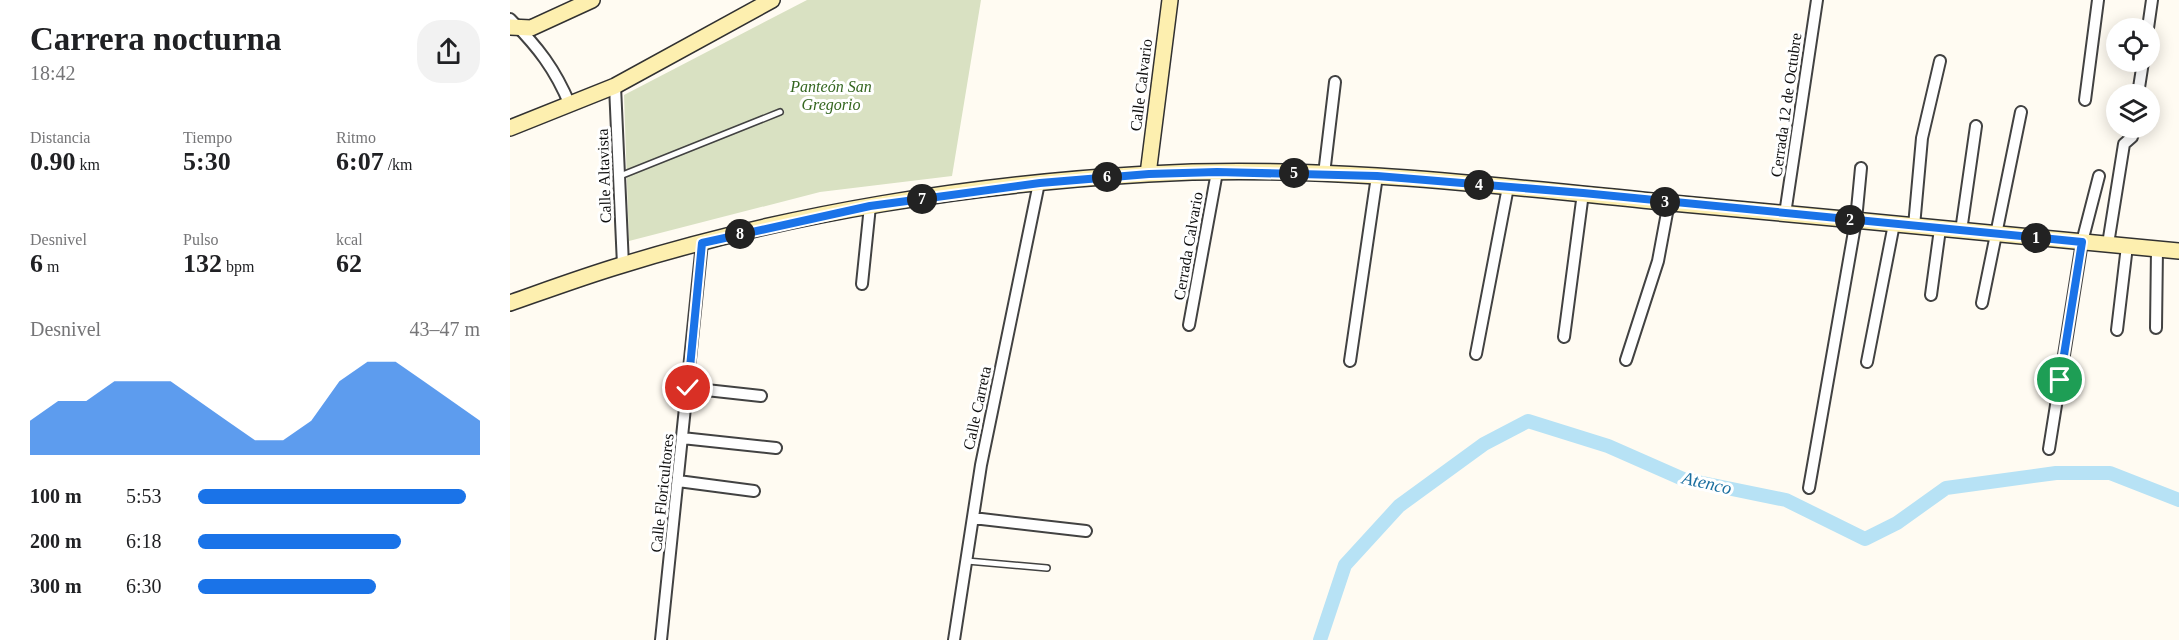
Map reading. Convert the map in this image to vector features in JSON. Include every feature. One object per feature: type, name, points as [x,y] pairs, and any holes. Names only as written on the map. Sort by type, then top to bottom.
[{"type":"main road","points":[[512,25],[531,28],[592,0]]},
{"type":"main road","points":[[510,128],[615,86],[772,0]]},
{"type":"main road","name":"Calle Calvario","points":[[1149,174],[1170,0]]},
{"type":"main road","points":[[510,303],[623,264],[702,243],[870,206],[1040,183],[1149,174],[1217,172],[1377,176],[1583,193],[2179,251]]},
{"type":"street","name":"Cerrada 12 de Octubre","points":[[1785,214],[1817,0]]},
{"type":"street","points":[[2085,100],[2098,0]]},
{"type":"street","points":[[2149,18],[2152,0]]},
{"type":"street","points":[[512,25],[543,54],[557,75],[570,105]]},
{"type":"street","points":[[1914,226],[1922,138],[1940,61]]},
{"type":"street","points":[[1324,174],[1335,82]]},
{"type":"street","name":"Calle Altavista","points":[[615,86],[623,264]]},
{"type":"street","points":[[1982,303],[2021,112]]},
{"type":"street","points":[[1961,231],[1976,126]]},
{"type":"street","points":[[2108,244],[2124,144],[2130,138]]},
{"type":"street","points":[[1809,488],[1856,220],[1861,168]]},
{"type":"street","name":"Cerrada Calvario","points":[[1189,325],[1217,172]]},
{"type":"street","points":[[1350,361],[1377,176]]},
{"type":"street","points":[[2049,449],[2082,242],[2099,176]]},
{"type":"street","name":"Calle Carreta","points":[[954,640],[981,465],[1040,183]]},
{"type":"street","points":[[1476,354],[1508,187]]},
{"type":"street","points":[[1564,337],[1583,193]]},
{"type":"street","points":[[1626,360],[1658,261],[1668,202]]},
{"type":"street","points":[[862,284],[870,206]]},
{"type":"street","points":[[1867,362],[1894,224]]},
{"type":"street","points":[[1931,295],[1940,229]]},
{"type":"street","name":"Calle Floricultores","points":[[662,640],[702,243]]},
{"type":"street","points":[[2117,330],[2127,246]]},
{"type":"street","points":[[2156,328],[2157,249]]},
{"type":"street","points":[[688,388],[761,396]]},
{"type":"street","points":[[682,438],[776,448]]},
{"type":"street","points":[[678,481],[754,491]]},
{"type":"street","points":[[973,518],[1086,531]]},
{"type":"lane","points":[[619,177],[780,112]]},
{"type":"lane","points":[[967,561],[1047,568]]},
{"type":"green space","name":"Panteón San Gregorio","points":[[807,0],[981,0],[952,176],[820,192],[629,241],[624,95]]},
{"type":"waterway","name":"Atenco","points":[[1320,640],[1345,565],[1399,506],[1484,444],[1528,421],[1608,446],[1683,479],[1786,500],[1865,539],[1897,523],[1946,488],[2056,473],[2110,473],[2179,500]]},
{"type":"route","points":[[688,388],[702,243],[870,206],[1040,183],[1149,174],[1217,172],[1377,176],[1583,193],[2082,242],[2060,380]]}]
